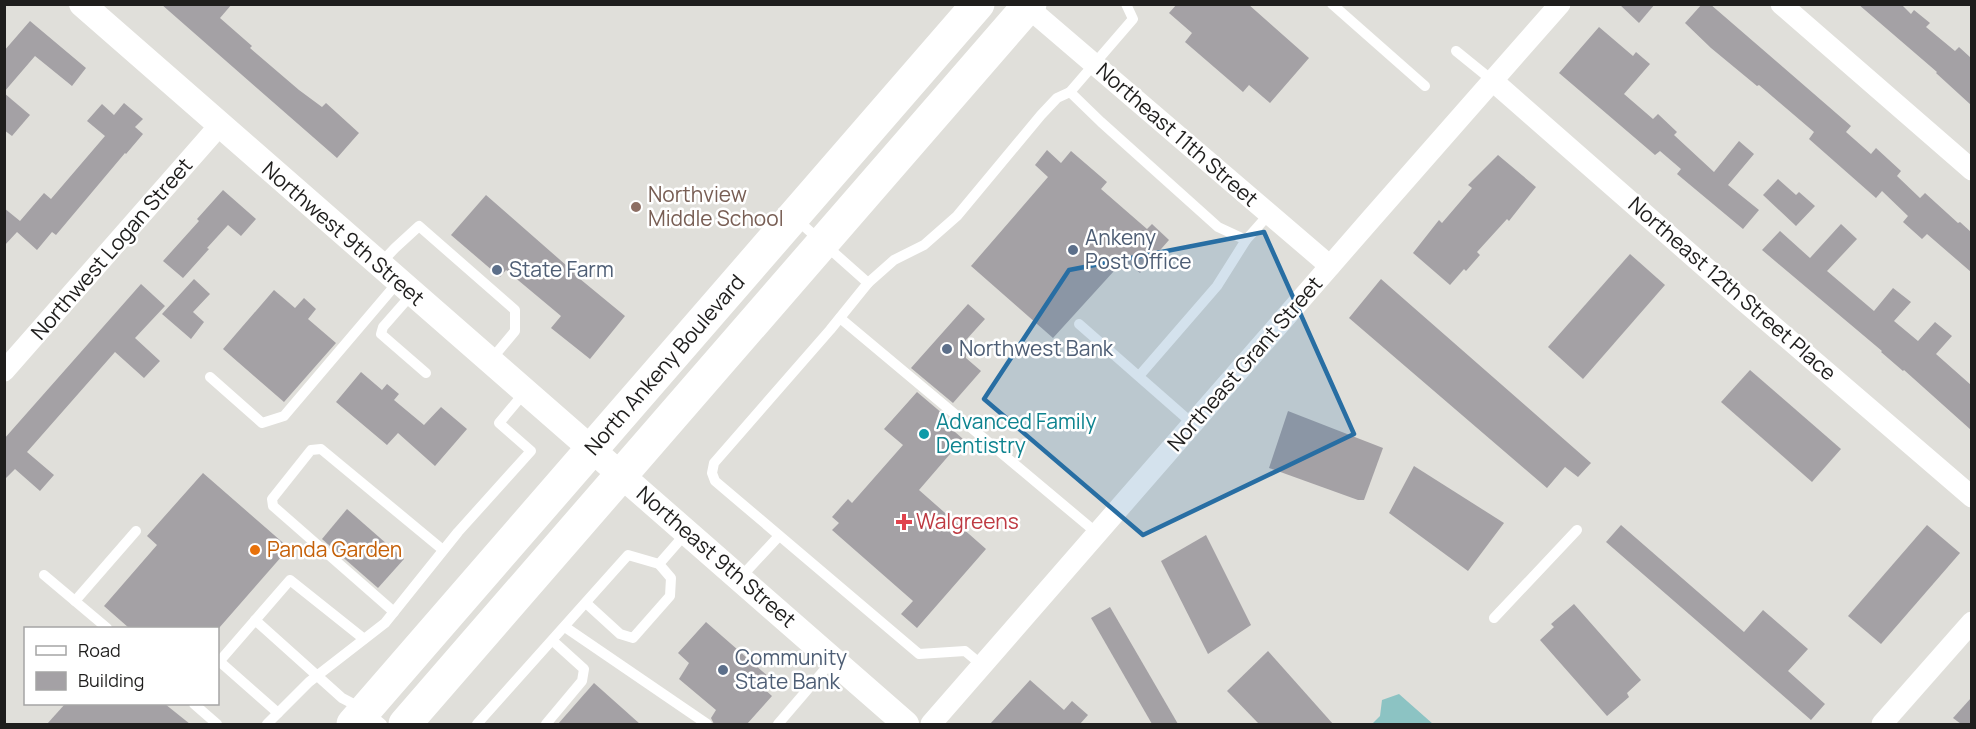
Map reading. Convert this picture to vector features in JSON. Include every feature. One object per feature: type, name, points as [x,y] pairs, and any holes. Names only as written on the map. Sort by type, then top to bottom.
[{"type":"main road","name":"North Ankeny Boulevard","points":[[405,724],[793,217],[978,4]]},
{"type":"main road","name":"North Ankeny Boulevard","points":[[367,720],[607,462],[822,244],[1028,6]]},
{"type":"street","name":"Northwest 9th Street","points":[[82,4],[219,126],[607,462]]},
{"type":"street","name":"Northeast Grant Street","points":[[931,724],[1560,4]]},
{"type":"street","points":[[1781,4],[1971,170]]},
{"type":"street","name":"Northeast 11th Street","points":[[1028,6],[1330,266]]},
{"type":"street","name":"Northeast 12th Street Place","points":[[1493,81],[1971,497]]},
{"type":"street","name":"Northwest Logan Street","points":[[4,371],[219,126]]},
{"type":"street","name":"Northeast 9th Street","points":[[607,462],[906,724]]},
{"type":"street","points":[[1881,724],[1971,622]]},
{"type":"lane","points":[[983,666],[965,651],[919,654],[715,481],[712,473],[714,463],[868,283],[894,260],[924,245],[957,216],[1057,98],[1071,92],[1133,19],[1126,4]]},
{"type":"lane","points":[[1332,4],[1425,86]]},
{"type":"lane","points":[[1456,51],[1493,81]]},
{"type":"lane","points":[[1071,92],[1101,122],[1218,227],[1246,240]]},
{"type":"lane","points":[[1139,376],[1217,285],[1246,240],[1269,214]]},
{"type":"lane","points":[[793,217],[868,283]]},
{"type":"lane","points":[[426,373],[381,334],[396,280],[395,248],[419,226],[515,310],[515,331],[490,361]]},
{"type":"lane","points":[[210,377],[262,423],[284,416],[396,280]]},
{"type":"lane","points":[[840,318],[1098,534]]},
{"type":"lane","points":[[1079,324],[1193,424]]},
{"type":"lane","points":[[267,724],[316,675],[385,623],[443,550],[531,451],[499,423],[525,392]]},
{"type":"lane","points":[[394,612],[273,506],[272,499],[311,450],[321,449],[443,550]]},
{"type":"lane","points":[[1494,618],[1547,559],[1577,530]]},
{"type":"lane","points":[[75,602],[136,531]]},
{"type":"lane","points":[[659,564],[687,532]]},
{"type":"lane","points":[[740,578],[779,536]]},
{"type":"lane","points":[[477,724],[628,555],[659,564],[671,578],[670,596],[633,638],[620,634],[586,603]]},
{"type":"lane","points":[[44,574],[106,627]]},
{"type":"lane","points":[[219,661],[290,580],[364,639]]},
{"type":"lane","points":[[255,620],[367,720]]},
{"type":"lane","points":[[566,627],[707,724]]},
{"type":"lane","points":[[546,724],[582,681],[584,669],[553,641]]},
{"type":"lane","points":[[778,724],[833,660]]},
{"type":"lane","points":[[219,663],[278,713]]},
{"type":"lane","points":[[195,705],[217,724]]},
{"type":"highlighted area","points":[[1264,232],[1354,434],[1143,535],[984,399],[1069,270]]},
{"type":"water","points":[[1399,694],[1433,724],[1372,724],[1380,716],[1382,700]]},
{"type":"building","points":[[161,4],[232,4],[220,18],[252,46],[250,48],[299,90],[322,107],[326,103],[359,133],[337,158]]},
{"type":"building","points":[[1177,4],[1248,4],[1309,58],[1270,103],[1249,85],[1243,92],[1185,42],[1192,33],[1169,13]]},
{"type":"building","points":[[1619,4],[1655,4],[1639,23]]},
{"type":"building","points":[[1702,4],[1710,4],[1851,126],[1846,132],[1871,154],[1876,148],[1901,171],[1897,176],[1920,198],[1925,193],[1971,232],[1971,272],[1927,234],[1922,239],[1903,222],[1908,216],[1882,191],[1876,198],[1809,139],[1814,132],[1711,48],[1685,23]]},
{"type":"building","points":[[1858,4],[1901,4],[1911,14],[1914,10],[1930,23],[1926,27],[1955,51],[1959,47],[1971,58],[1971,105],[1937,72]]},
{"type":"building","points":[[30,21],[86,68],[72,86],[35,56],[4,92],[4,51]]},
{"type":"building","points":[[1599,27],[1633,56],[1636,52],[1650,64],[1624,94],[1653,119],[1658,114],[1677,132],[1674,135],[1714,172],[1739,141],[1754,154],[1728,185],[1759,210],[1743,229],[1677,174],[1681,169],[1660,151],[1655,155],[1559,73]]},
{"type":"building","points":[[4,93],[30,115],[12,136],[4,130]]},
{"type":"building","points":[[124,103],[143,119],[135,127],[143,134],[56,235],[52,232],[37,250],[17,232],[4,246],[4,208],[20,221],[44,193],[51,199],[105,136],[87,121],[102,104],[114,115]]},
{"type":"building","name":"Ankeny Post Office","points":[[1047,150],[1061,163],[1071,151],[1107,182],[1101,189],[1147,229],[1152,224],[1169,240],[1140,273],[1124,260],[1053,338],[971,266],[1048,177],[1035,165]]},
{"type":"building","points":[[1498,155],[1536,187],[1509,221],[1507,219],[1477,252],[1480,255],[1466,271],[1464,269],[1450,285],[1413,253],[1439,220],[1442,223],[1472,188],[1468,185]]},
{"type":"building","points":[[1778,179],[1796,195],[1799,192],[1815,206],[1796,226],[1763,195]]},
{"type":"building","points":[[223,190],[256,219],[241,236],[228,225],[183,278],[163,261]]},
{"type":"building","points":[[486,195],[574,274],[625,316],[590,359],[551,328],[561,316],[506,270],[500,277],[451,235]]},
{"type":"building","points":[[1841,224],[1857,239],[1827,271],[1874,311],[1893,288],[1911,302],[1894,321],[1918,341],[1935,322],[1952,336],[1936,354],[1971,385],[1971,430],[1762,250],[1780,231],[1810,258]]},
{"type":"building","points":[[1630,254],[1665,285],[1583,379],[1548,347]]},
{"type":"building","points":[[194,279],[210,294],[193,312],[204,322],[191,339],[162,314]]},
{"type":"building","points":[[1381,279],[1591,463],[1578,477],[1565,467],[1547,488],[1349,318]]},
{"type":"building","points":[[141,284],[165,306],[135,338],[160,361],[144,378],[115,352],[27,452],[54,475],[40,491],[15,469],[4,480],[4,439]]},
{"type":"building","points":[[274,290],[295,308],[304,298],[316,309],[308,319],[336,343],[284,402],[223,349]]},
{"type":"building","name":"Northwest Bank","points":[[968,304],[985,319],[966,340],[966,358],[981,371],[953,403],[911,368]]},
{"type":"building","points":[[1750,370],[1841,449],[1812,482],[1721,402]]},
{"type":"building","points":[[361,372],[382,390],[387,384],[399,394],[394,400],[424,425],[441,407],[467,429],[435,466],[398,433],[387,445],[336,402]]},
{"type":"building","name":"Walgreens","points":[[917,392],[943,414],[939,418],[963,439],[919,490],[986,549],[917,628],[901,614],[913,601],[832,530],[839,523],[832,517],[848,499],[852,503],[903,445],[884,429]]},
{"type":"building","points":[[1288,411],[1383,448],[1364,500],[1358,500],[1269,468]]},
{"type":"building","points":[[1414,466],[1504,523],[1468,571],[1389,513]]},
{"type":"building","points":[[203,473],[289,548],[219,628],[128,627],[104,606],[157,545],[147,536]]},
{"type":"building","points":[[347,509],[404,559],[378,588],[322,539]]},
{"type":"building","points":[[1621,525],[1744,632],[1763,610],[1808,649],[1788,671],[1825,704],[1811,720],[1606,542]]},
{"type":"building","points":[[1927,525],[1960,553],[1881,644],[1848,616]]},
{"type":"building","points":[[1206,535],[1251,625],[1208,654],[1161,561]]},
{"type":"building","points":[[1574,604],[1641,680],[1627,693],[1629,697],[1607,716],[1540,640],[1554,627],[1551,624]]},
{"type":"building","points":[[1110,607],[1178,724],[1152,724],[1091,618]]},
{"type":"building","name":"Community State Bank","points":[[706,622],[769,677],[761,686],[772,696],[747,724],[714,724],[711,718],[716,710],[679,679],[689,663],[678,653]]},
{"type":"building","points":[[1268,651],[1333,724],[1259,724],[1227,691]]},
{"type":"building","points":[[1030,680],[1064,710],[1072,701],[1088,715],[1080,724],[990,724]]},
{"type":"building","points":[[594,683],[640,724],[558,724]]},
{"type":"building","points":[[1971,698],[1971,724],[1961,724],[1953,718]]},
{"type":"building","points":[[64,705],[166,705],[190,724],[47,724]]},
{"type":"place","name":"Northview Middle School","points":[[636,207]]},
{"type":"place","name":"Ankeny Post Office","points":[[1073,250]]},
{"type":"place","name":"State Farm","points":[[497,270]]},
{"type":"place","name":"Northwest Bank","points":[[947,349]]},
{"type":"place","name":"Advanced Family Dentistry","points":[[924,434]]},
{"type":"place","name":"Walgreens","points":[[904,522]]},
{"type":"place","name":"Panda Garden","points":[[255,550]]},
{"type":"place","name":"Community State Bank","points":[[723,670]]}]
